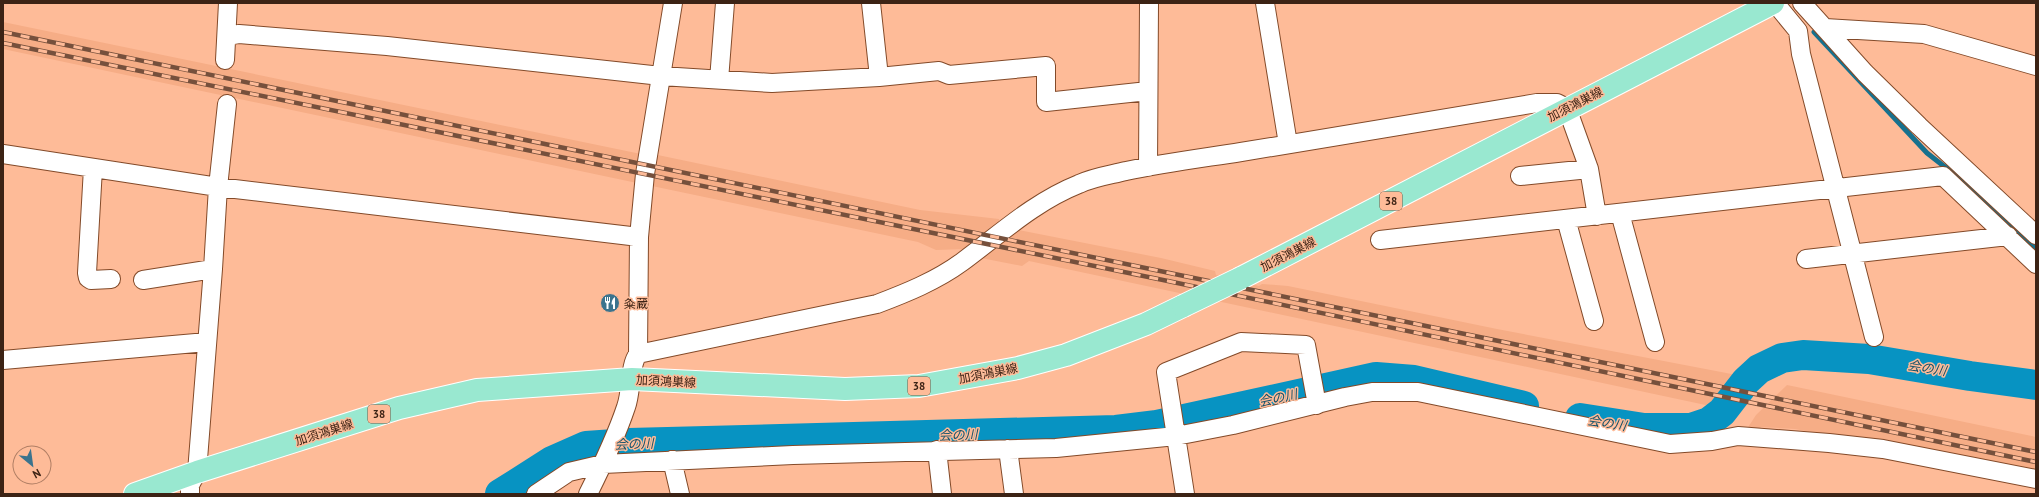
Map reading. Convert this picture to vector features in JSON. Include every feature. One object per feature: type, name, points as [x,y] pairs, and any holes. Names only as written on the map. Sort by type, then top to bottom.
[{"type":"main road","name":"加須鴻巣線","points":[[135,494],[197,472],[399,408],[477,390],[632,379],[845,389],[919,386],[1011,369],[1066,355],[1146,324],[1241,278],[1567,108],[1774,3]]},
{"type":"street","points":[[225,60],[228,3]]},
{"type":"street","points":[[599,478],[626,406],[632,379],[634,360],[638,354],[639,237],[646,165],[673,3]]},
{"type":"street","points":[[719,80],[725,3]]},
{"type":"street","points":[[872,3],[879,77]]},
{"type":"street","points":[[1148,167],[1149,3]]},
{"type":"street","points":[[1264,3],[1288,144]]},
{"type":"street","points":[[1774,3],[1798,31],[1801,54],[1854,253],[1874,337]]},
{"type":"street","points":[[1792,23],[1806,7],[1865,73],[1908,116],[2036,235]]},
{"type":"street","points":[[1826,28],[1924,34],[2036,66]]},
{"type":"street","points":[[226,36],[239,34],[387,46],[661,76],[772,83],[879,77],[939,71],[949,76],[1046,66],[1046,102],[1148,91]]},
{"type":"street","points":[[638,354],[877,304],[926,284],[961,262],[1017,218],[1079,183],[1098,177],[1148,167],[1537,103],[1557,103],[1567,108],[1589,169],[1597,216]]},
{"type":"street","points":[[190,494],[190,485],[197,472],[214,269],[218,186],[227,104]]},
{"type":"street","points":[[3,154],[218,186],[639,237]]},
{"type":"street","points":[[93,168],[87,273],[88,278],[91,280],[111,279]]},
{"type":"street","points":[[1520,176],[1589,169]]},
{"type":"street","points":[[1380,240],[1943,176],[2036,264]]},
{"type":"street","points":[[1620,213],[1655,342]]},
{"type":"street","points":[[1566,219],[1594,321]]},
{"type":"street","points":[[1806,259],[2008,236]]},
{"type":"street","points":[[143,280],[214,269]]},
{"type":"street","points":[[3,360],[207,342]]},
{"type":"street","points":[[1185,494],[1166,372],[1242,342],[1306,345],[1312,380],[1319,403]]},
{"type":"street","points":[[536,494],[570,472],[599,478],[672,460],[937,450],[1056,448],[1233,425],[1319,403],[1372,392],[1418,392],[1670,444],[1712,441],[1738,436],[1830,443],[1883,449],[2036,479]]},
{"type":"street","points":[[1008,449],[1014,494]]},
{"type":"street","points":[[937,450],[942,494]]},
{"type":"street","points":[[672,460],[680,494]]},
{"type":"shaded area","points":[[3,22],[641,154],[637,183],[3,49]]},
{"type":"shaded area","points":[[653,154],[920,210],[999,219],[998,226],[965,249],[936,250],[918,242],[652,186]]},
{"type":"shaded area","points":[[1014,229],[1161,258],[1215,271],[1216,275],[1259,286],[1262,284],[1288,286],[1497,329],[1742,376],[1715,407],[1029,261],[1022,266],[981,258]]},
{"type":"shaded area","points":[[1787,385],[2036,437],[2036,475],[1795,429],[1761,427],[1756,432],[1745,432],[1756,415]]},
{"type":"waterway","points":[[1814,32],[1927,153],[1968,185],[2036,248]]},
{"type":"waterway","name":"会の川","points":[[1580,418],[1644,428],[1691,428],[1709,422],[1722,412],[1746,381],[1759,369],[1782,358],[1803,355],[1869,359],[1970,376],[2036,385]]},
{"type":"waterway","name":"会の川","points":[[500,494],[552,461],[586,446],[629,443],[1116,430],[1157,425],[1376,377],[1414,380],[1524,406]]},
{"type":"railway","points":[[3,32],[2036,452]]},
{"type":"railway","points":[[3,43],[1163,280],[2036,462]]},
{"type":"place","name":"粂蔵","points":[[610,303]]}]
